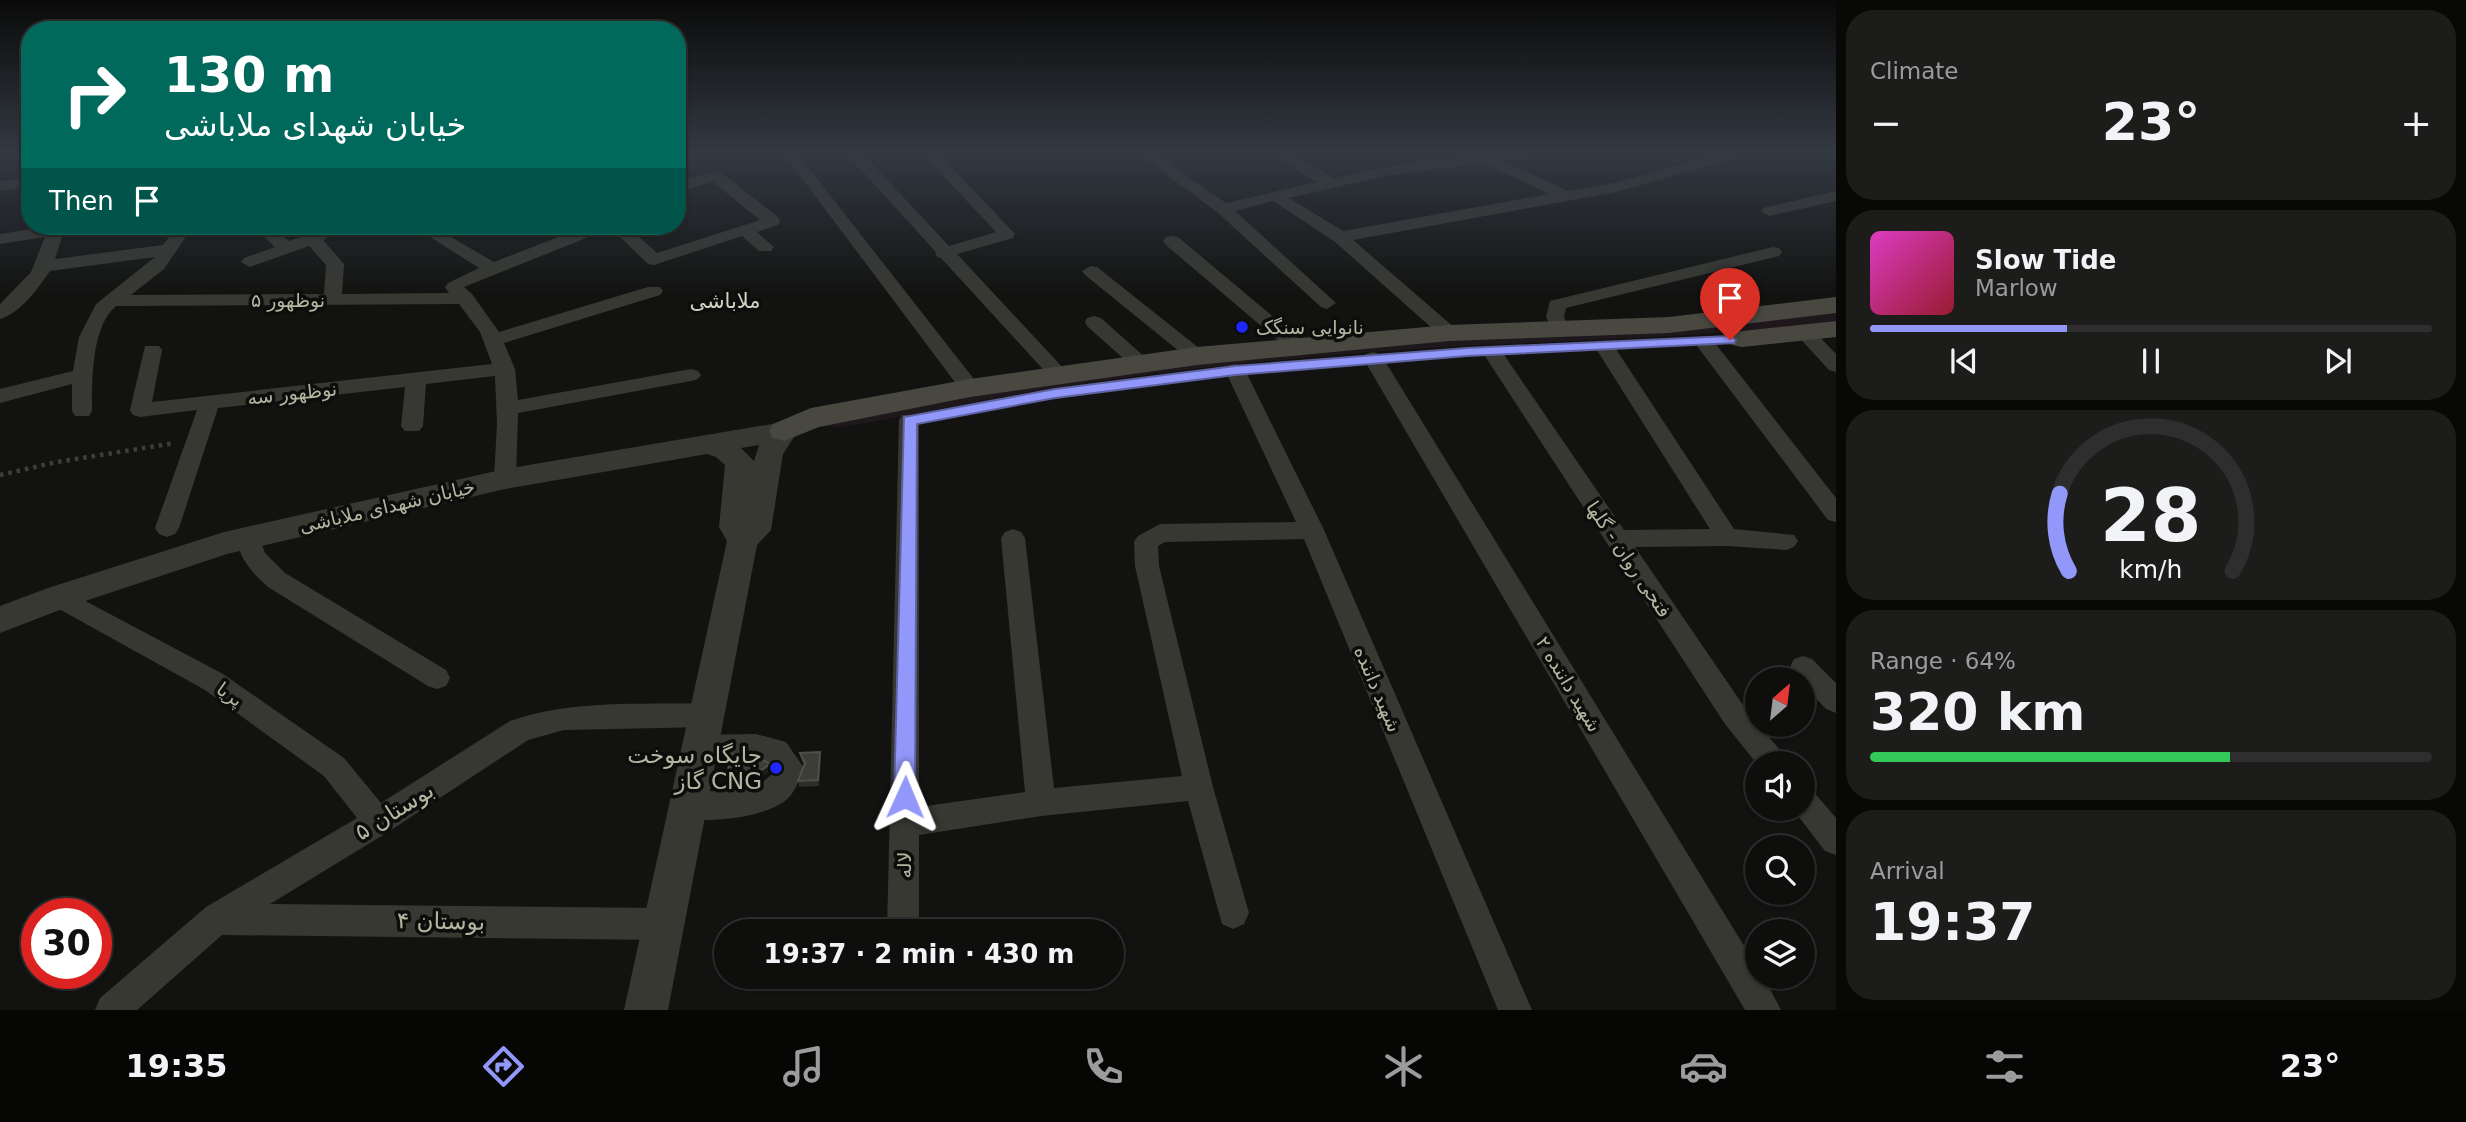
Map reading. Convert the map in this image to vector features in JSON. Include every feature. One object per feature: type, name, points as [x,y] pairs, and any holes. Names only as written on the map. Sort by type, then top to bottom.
[{"type":"main road","name":"خیابان شهدای ملاباشی","points":[[783,431],[811,418],[970,388],[1197,356],[1449,332],[1669,325],[1836,305]]},
{"type":"main road","name":"خیابان شهدای ملاباشی","points":[[783,431],[820,435],[1055,393],[1235,370],[1491,350],[1704,342],[1836,329]]},
{"type":"street","points":[[626,235],[654,260],[772,221],[746,200]]},
{"type":"street","points":[[827,200],[970,388]]},
{"type":"street","points":[[896,200],[1058,374]]},
{"type":"street","points":[[943,253],[1007,234],[975,200]]},
{"type":"street","points":[[1211,200],[1327,303]]},
{"type":"street","points":[[1223,209],[1258,200]]},
{"type":"street","points":[[1282,200],[1340,237],[1449,332]]},
{"type":"street","points":[[1340,237],[1543,200]]},
{"type":"street","points":[[1769,211],[1818,200]]},
{"type":"street","points":[[746,231],[765,247]]},
{"type":"street","points":[[0,239],[21,235]]},
{"type":"street","points":[[0,313],[9,307],[44,267],[56,235]]},
{"type":"street","points":[[82,411],[82,375],[89,337],[103,308],[158,265],[179,235]]},
{"type":"street","points":[[272,235],[287,248]]},
{"type":"street","points":[[250,262],[322,235]]},
{"type":"street","points":[[436,235],[492,269]]},
{"type":"street","points":[[505,479],[509,408],[505,369],[496,339],[466,298],[454,287],[578,235]]},
{"type":"street","points":[[312,239],[335,264],[332,299]]},
{"type":"street","points":[[1172,241],[1295,345]]},
{"type":"street","points":[[44,267],[168,250]]},
{"type":"street","points":[[1561,330],[1555,317],[1557,305],[1773,252]]},
{"type":"street","points":[[1091,271],[1197,356]]},
{"type":"street","points":[[496,339],[654,291]]},
{"type":"street","name":"نوظهور ۵","points":[[110,301],[466,298]]},
{"type":"street","points":[[1094,322],[1141,364]]},
{"type":"street","points":[[1805,332],[1836,366]]},
{"type":"street","points":[[1704,342],[1836,513]]},
{"type":"street","points":[[1605,346],[1727,537]]},
{"type":"street","name":"نوظهور سه","points":[[152,350],[140,410],[505,369]]},
{"type":"street","name":"فتحی روان - گلها","points":[[1491,350],[1735,716],[1763,751]]},
{"type":"street","name":"شهید داننده ۲","points":[[1373,358],[1764,1010]]},
{"type":"street","name":"شهید داننده","points":[[1235,370],[1312,530],[1515,1010]]},
{"type":"street","points":[[0,396],[82,375]]},
{"type":"street","points":[[509,408],[691,375]]},
{"type":"street","points":[[412,426],[416,380]]},
{"type":"street","points":[[167,528],[209,402]]},
{"type":"street","name":"لاله","points":[[903,919],[909,421]]},
{"type":"street","points":[[646,1010],[743,540],[756,530],[769,454],[783,431]]},
{"type":"street","name":"خیابان شهدای ملاباشی","points":[[0,620],[187,554],[249,537],[505,479],[783,431]]},
{"type":"street","points":[[708,444],[726,450],[740,462],[734,527],[743,540]]},
{"type":"street","points":[[1233,913],[1199,787],[1147,566],[1146,542],[1160,533],[1312,530]]},
{"type":"street","points":[[249,537],[251,551],[262,569],[283,585],[437,678]]},
{"type":"street","points":[[1615,539],[1727,537],[1786,541]]},
{"type":"street","points":[[1013,538],[1041,803]]},
{"type":"street","name":"پریا","points":[[59,597],[225,690],[334,767],[378,822]]},
{"type":"street","points":[[1815,679],[1836,701]]},
{"type":"street","name":"بوستان ۵","points":[[115,1007],[218,919],[378,822],[520,730],[564,718],[703,731],[776,751],[790,768],[787,780],[775,794],[754,801],[688,806]]},
{"type":"street","points":[[904,823],[1041,803],[1199,787]]},
{"type":"street","points":[[1815,815],[1836,841]]},
{"type":"street","name":"بوستان ۴","points":[[218,919],[664,924]]},
{"type":"path","points":[[0,475],[57,462],[197,440]]},
{"type":"shaded area","points":[[1836,311],[1836,321],[1778,328],[1371,352],[1216,366],[1033,391],[842,427],[814,426],[829,418],[1223,357]]},
{"type":"building","points":[[820,752],[818,780],[798,781],[805,763],[800,753]]},
{"type":"building","points":[[730,754],[755,755],[770,764],[752,777],[727,782]]},
{"type":"place","name":"نانوایی سنگک","points":[[1242,327]]},
{"type":"place","name":"جایگاه سوخت گاز CNG","points":[[776,768]]},
{"type":"district","name":"ملاباشی","points":[[725,301]]},
{"type":"route","points":[[905,797],[909,421],[1055,393],[1235,370],[1467,352],[1730,340]]}]
